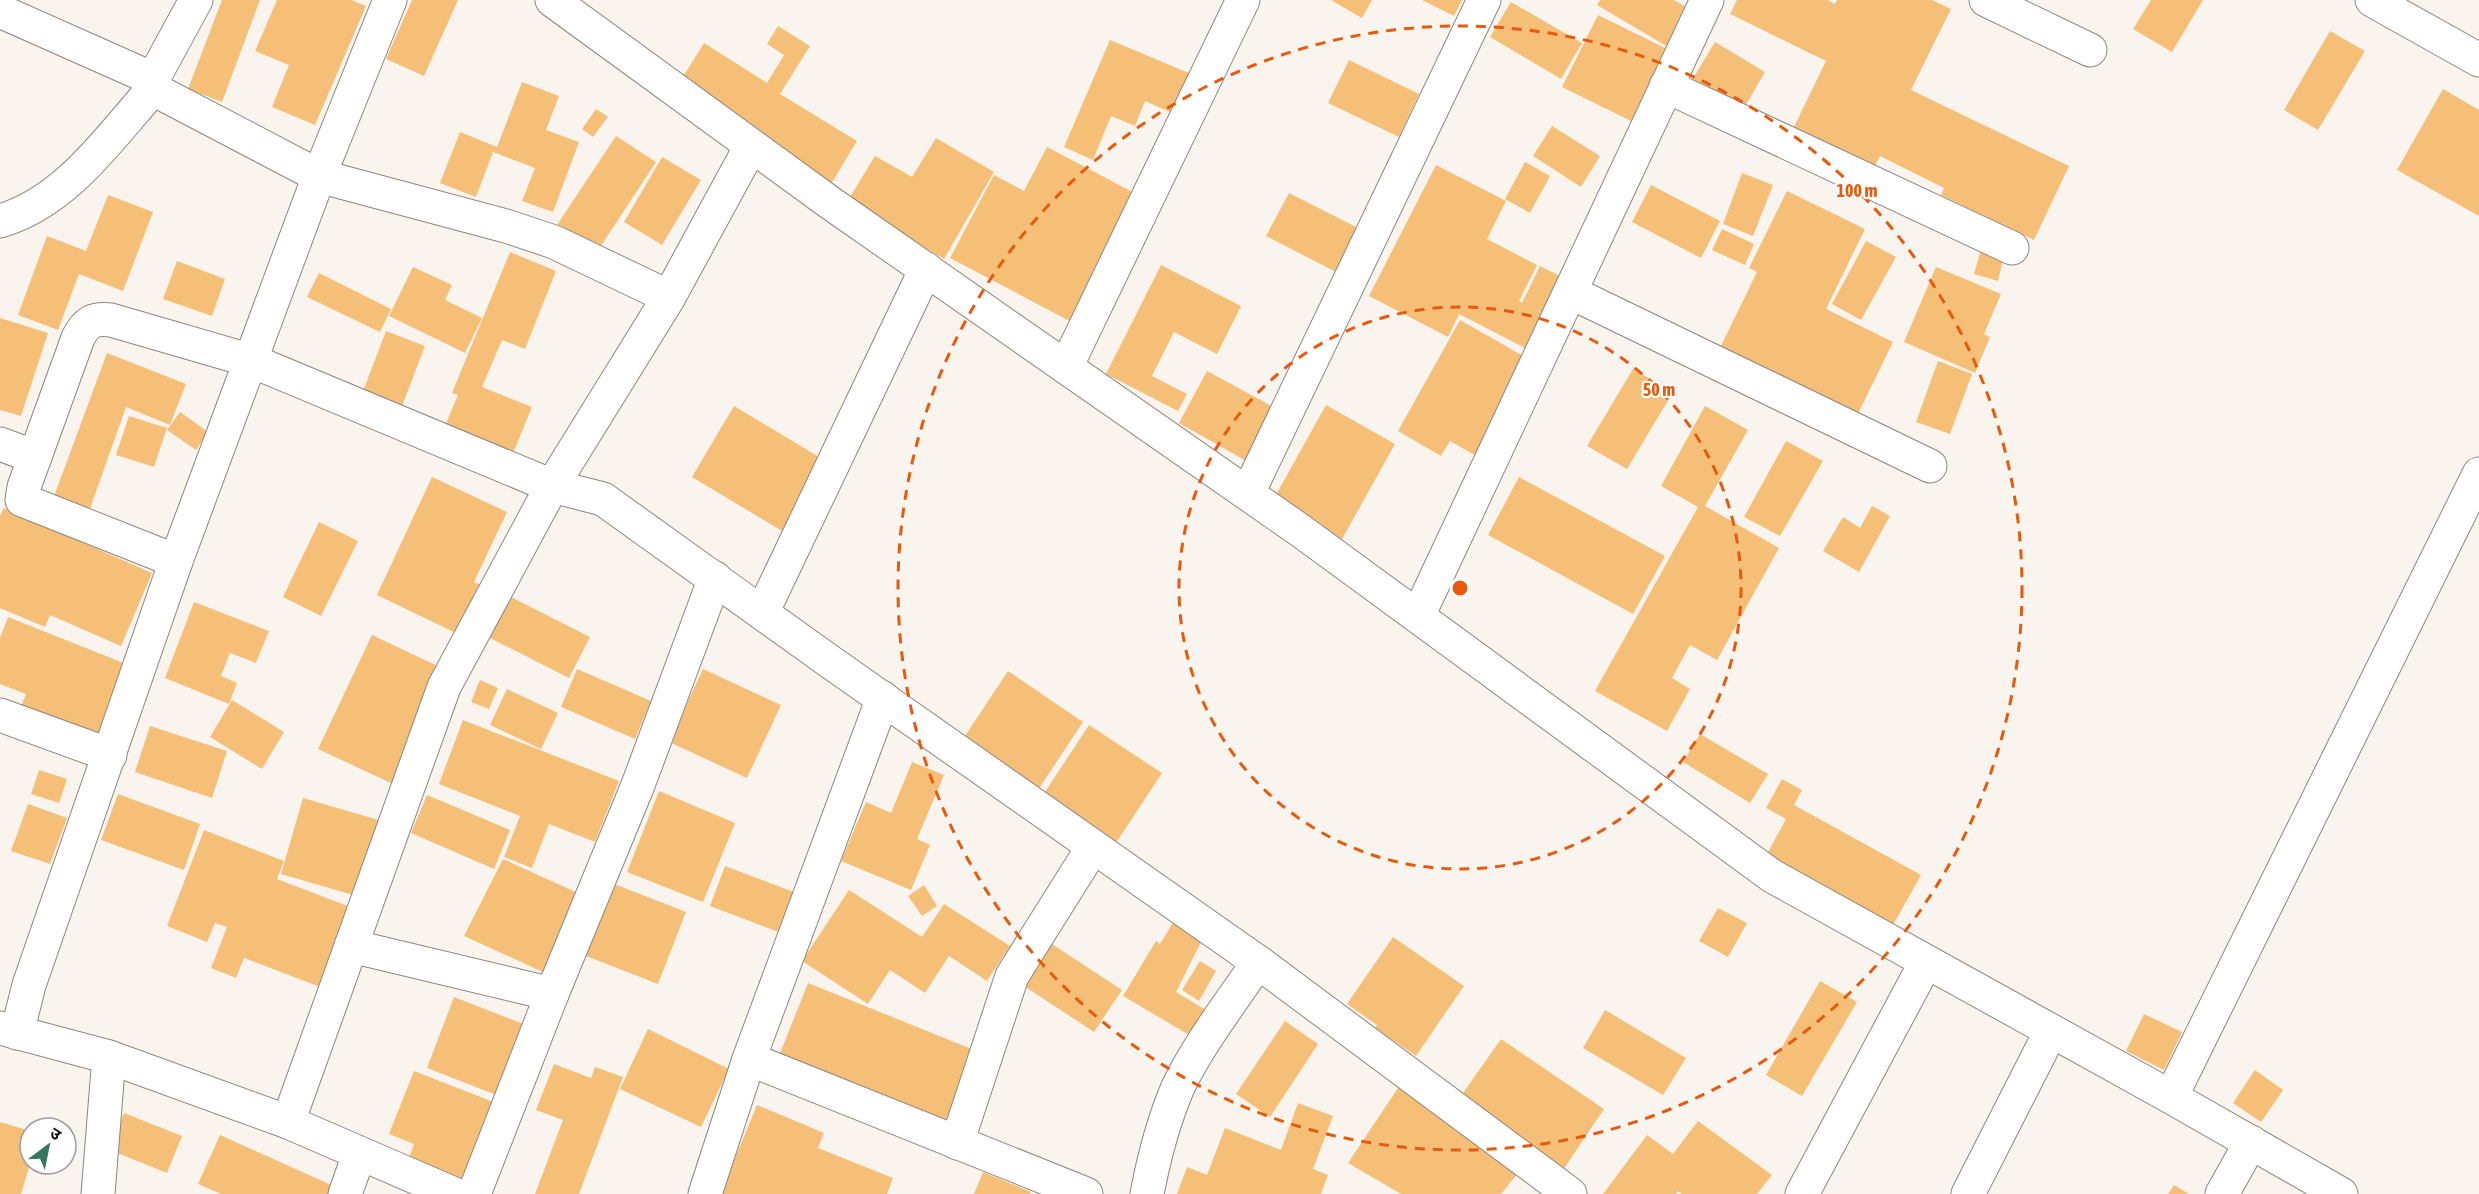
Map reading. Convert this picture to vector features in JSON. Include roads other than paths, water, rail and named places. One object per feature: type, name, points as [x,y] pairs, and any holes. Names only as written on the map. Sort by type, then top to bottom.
[{"type":"street","points":[[0,221],[43,201],[74,177],[153,84],[196,0]]},
{"type":"street","points":[[390,0],[319,176],[176,561],[29,985],[9,1030],[109,1057],[288,1122],[359,1155],[454,1194]]},
{"type":"street","points":[[552,0],[752,146],[1418,616],[1772,876],[2341,1194]]},
{"type":"street","points":[[1066,368],[1243,0]]},
{"type":"street","points":[[1248,494],[1484,0]]},
{"type":"street","points":[[1418,616],[1707,0]]},
{"type":"street","points":[[1986,0],[2090,50]]},
{"type":"street","points":[[2372,0],[2479,60]]},
{"type":"street","points":[[0,11],[153,84],[319,176],[506,226],[535,236],[573,251],[669,297]]},
{"type":"street","points":[[1666,86],[2012,248]]},
{"type":"street","points":[[288,1122],[444,687],[552,486],[669,297],[752,146]]},
{"type":"street","points":[[762,613],[926,269]]},
{"type":"street","points":[[1570,292],[1930,466]]},
{"type":"street","points":[[176,561],[22,500],[24,487],[78,338],[85,324],[92,320],[111,320],[252,361],[552,486],[603,499],[1258,962],[1570,1194]]},
{"type":"street","points":[[0,444],[35,457]]},
{"type":"street","points":[[2171,1097],[2479,474]]},
{"type":"street","points":[[474,1194],[552,994],[638,785],[715,579]]},
{"type":"street","points":[[705,1194],[749,1059],[883,698]]},
{"type":"street","points":[[0,715],[110,755]]},
{"type":"street","points":[[957,1143],[1012,976],[1093,847]]},
{"type":"street","points":[[351,946],[552,994]]},
{"type":"street","points":[[1147,1194],[1161,1130],[1179,1086],[1201,1046],[1258,962]]},
{"type":"street","points":[[1802,1194],[1926,962]]},
{"type":"street","points":[[1968,1194],[2051,1031]]},
{"type":"street","points":[[98,1194],[109,1057]]},
{"type":"street","points":[[749,1059],[1086,1194]]},
{"type":"street","points":[[2222,1194],[2251,1142]]},
{"type":"street","points":[[345,1194],[359,1155]]}]
